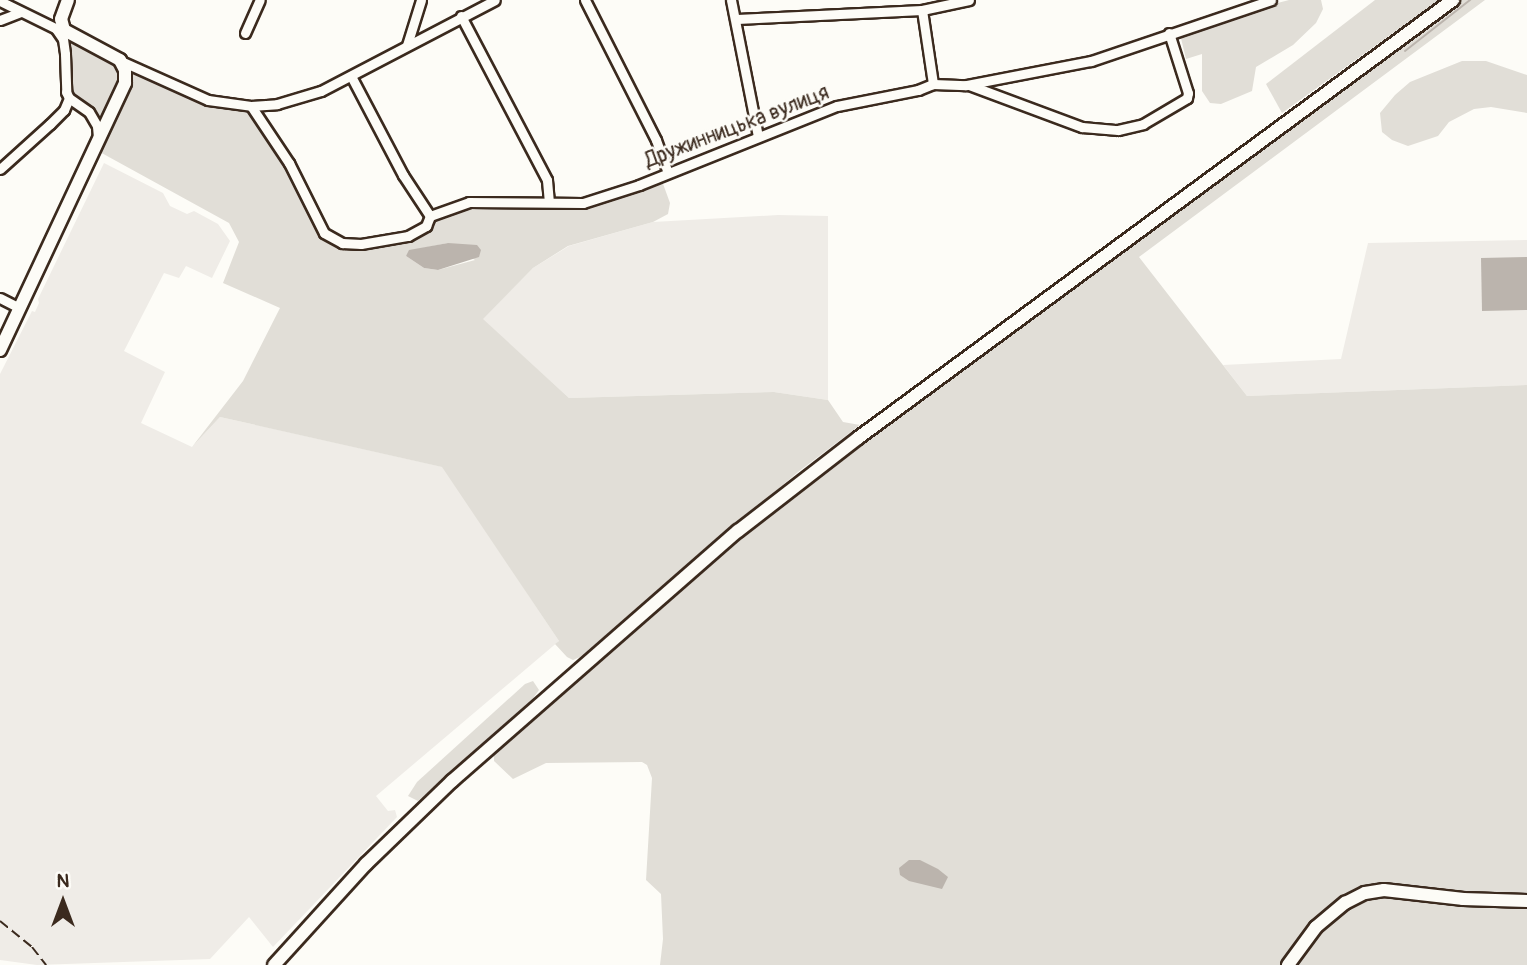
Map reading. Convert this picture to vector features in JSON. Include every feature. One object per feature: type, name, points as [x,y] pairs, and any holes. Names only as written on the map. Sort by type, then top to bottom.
[{"type":"main road","points":[[0,350],[125,83],[125,70],[120,60],[62,32],[61,19],[68,0]]},
{"type":"main road","points":[[274,965],[408,823],[499,739],[738,531],[914,397],[1453,0]]},
{"type":"main road","points":[[1288,965],[1316,927],[1345,904],[1365,893],[1384,890],[1463,899],[1527,901]]},
{"type":"street","points":[[244,33],[260,0]]},
{"type":"street","points":[[407,45],[421,0]]},
{"type":"street","points":[[120,60],[208,100],[251,106],[297,100],[495,0]]},
{"type":"street","points":[[585,0],[656,140],[667,171]]},
{"type":"street","points":[[731,0],[737,19],[758,136]]},
{"type":"street","points":[[737,19],[922,10],[969,0]]},
{"type":"street","name":"Дружинницька вулиця","points":[[251,106],[289,163],[324,233],[342,243],[361,244],[408,236],[426,226],[430,216],[469,202],[549,202],[567,205],[583,203],[639,185],[667,171],[837,106],[918,90],[933,84],[966,85],[1105,57],[1271,0]]},
{"type":"street","points":[[0,1],[62,32],[69,98],[89,112],[97,126],[98,140]]},
{"type":"street","points":[[922,10],[933,84]]},
{"type":"street","points":[[0,20],[21,12]]},
{"type":"street","points":[[461,16],[547,180],[549,202]]},
{"type":"street","points":[[966,85],[986,89],[1017,105],[1082,128],[1118,130],[1143,124],[1187,98],[1169,33]]},
{"type":"street","points":[[351,75],[403,175],[430,216]]},
{"type":"street","points":[[0,169],[57,117],[69,98]]},
{"type":"street","points":[[0,298],[20,308]]},
{"type":"shaded area","points":[[1289,0],[1321,0],[1323,9],[1316,23],[1293,45],[1256,67],[1252,91],[1221,104],[1210,103],[1202,91],[1202,54],[1186,59],[1180,34],[1210,21]]},
{"type":"shaded area","points":[[1375,0],[1439,0],[1282,113],[1266,84]]},
{"type":"shaded area","points":[[1462,0],[1485,0],[1139,257],[1247,396],[1527,385],[1527,965],[660,965],[663,939],[661,894],[646,880],[652,778],[647,765],[642,762],[546,763],[513,779],[494,761],[494,753],[688,582],[787,501]]},
{"type":"shaded area","points":[[67,39],[217,107],[239,109],[249,114],[275,145],[322,234],[345,248],[417,236],[443,214],[470,205],[543,205],[573,210],[662,181],[670,203],[668,214],[653,222],[568,246],[533,268],[483,319],[569,398],[774,392],[828,400],[843,422],[860,425],[798,472],[580,657],[573,660],[555,644],[559,641],[442,467],[220,417],[192,447],[243,381],[280,308],[223,283],[239,242],[229,223],[98,151],[102,139],[87,106],[72,93],[67,82]],"holes":[[[448,243],[475,260],[438,270],[424,268],[406,256],[413,250]]]},
{"type":"shaded area","points":[[1462,61],[1486,61],[1527,75],[1527,113],[1491,107],[1474,109],[1449,122],[1438,136],[1408,146],[1392,140],[1382,132],[1380,113],[1395,95],[1410,82]]},
{"type":"shaded area","points":[[104,163],[163,193],[170,206],[187,214],[194,211],[218,224],[230,241],[212,278],[186,266],[179,278],[164,273],[124,351],[165,372],[141,423],[192,447],[220,417],[443,467],[559,641],[376,796],[388,811],[395,810],[397,817],[273,947],[249,917],[210,959],[37,965],[0,960],[0,374],[32,311],[35,312],[38,299]]},
{"type":"shaded area","points":[[778,215],[828,216],[828,400],[774,392],[569,398],[482,319],[533,268],[569,246],[653,222]]},
{"type":"shaded area","points":[[1527,240],[1527,385],[1247,396],[1223,365],[1341,359],[1368,243]]},
{"type":"shaded area","points":[[448,243],[477,245],[481,250],[479,257],[438,270],[424,268],[406,256],[409,250]]},
{"type":"shaded area","points":[[1527,257],[1527,310],[1482,311],[1481,258]]},
{"type":"shaded area","points":[[533,681],[539,690],[531,701],[418,801],[408,796],[417,782],[525,684]]},
{"type":"shaded area","points":[[909,860],[920,860],[948,877],[942,889],[909,881],[900,875],[899,868]]},
{"type":"waterway","points":[[1405,51],[1470,0]]},
{"type":"railway","points":[[0,921],[32,947],[46,965]]}]
